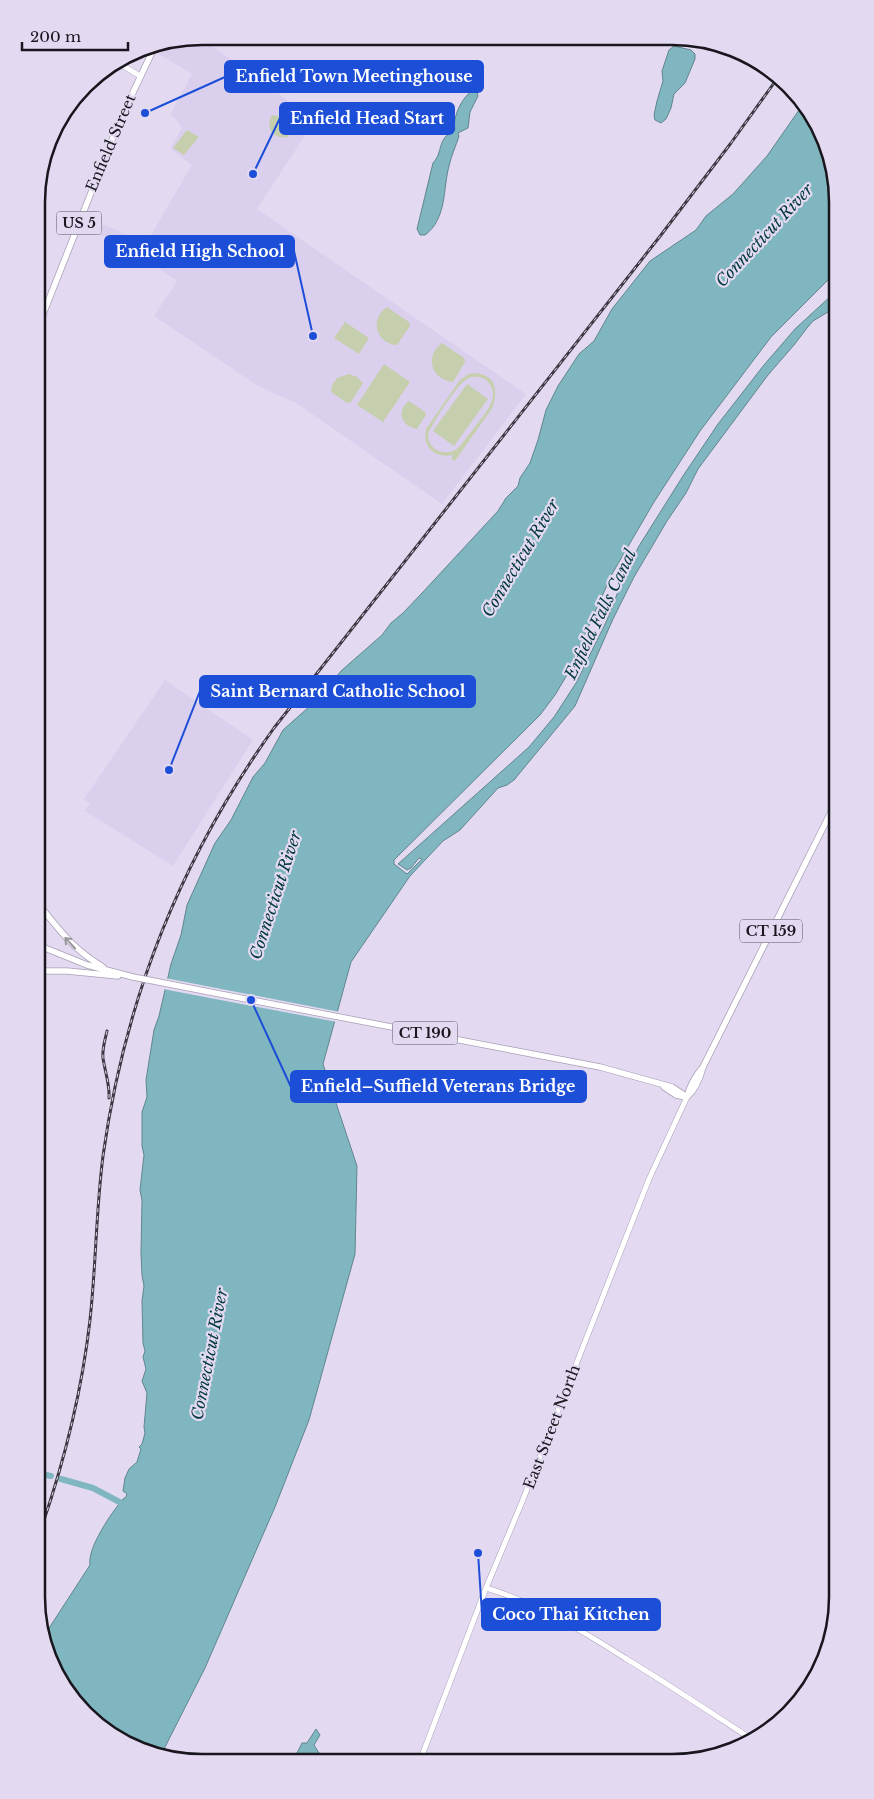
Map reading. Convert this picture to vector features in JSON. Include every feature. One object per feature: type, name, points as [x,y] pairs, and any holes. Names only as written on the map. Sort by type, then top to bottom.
[{"type":"main road","name":"Enfield Street","points":[[45,309],[119,122],[152,53]]},
{"type":"main road","points":[[123,66],[140,76]]},
{"type":"main road","name":"East Street North","points":[[423,1754],[486,1588],[522,1502],[649,1179],[687,1098],[696,1074],[703,1067],[829,816]]},
{"type":"main road","points":[[45,912],[76,949],[108,971]]},
{"type":"main road","name":"CT 190","points":[[45,948],[76,961],[131,976],[594,1066],[672,1087],[687,1098]]},
{"type":"main road","points":[[45,970],[120,977],[131,976]]},
{"type":"main road","points":[[486,1588],[550,1615],[590,1636],[684,1694],[746,1736]]},
{"type":"shaded area","points":[[192,45],[211,45],[315,120],[257,209],[526,394],[442,504],[296,403],[258,386],[154,316],[177,281],[126,246],[88,230],[91,220],[117,230],[145,245],[192,165],[170,149],[182,128],[176,119],[170,115],[192,74],[155,52]]},
{"type":"shaded area","points":[[272,115],[290,119],[292,122],[288,137],[278,137],[272,132],[269,124]]},
{"type":"shaded area","points":[[187,130],[199,137],[184,155],[173,148]]},
{"type":"shaded area","points":[[387,307],[409,322],[410,326],[397,345],[390,344],[384,340],[377,330],[378,318]]},
{"type":"shaded area","points":[[345,322],[369,338],[359,354],[334,338]]},
{"type":"shaded area","points":[[442,343],[464,358],[465,362],[453,382],[439,377],[432,367],[433,354]]},
{"type":"shaded area","points":[[384,364],[410,382],[383,422],[357,405]]},
{"type":"shaded area","points":[[349,374],[357,377],[363,383],[351,402],[347,403],[331,392],[332,385],[337,378]]},
{"type":"shaded area","points":[[469,374],[483,375],[492,381],[495,390],[494,401],[493,407],[455,461],[451,459],[453,455],[441,455],[431,450],[425,435],[426,429],[460,380]],"holes":[[[474,377],[483,378],[490,385],[493,396],[490,406],[457,449],[446,452],[436,450],[429,441],[428,435],[430,431],[456,390],[464,381]]]},
{"type":"shaded area","points":[[467,384],[488,399],[454,446],[433,431]]},
{"type":"shaded area","points":[[409,401],[425,412],[426,415],[417,429],[407,425],[402,418],[403,409]]},
{"type":"shaded area","points":[[165,680],[253,740],[173,866],[85,811],[90,804],[84,799]]},
{"type":"water","points":[[674,46],[691,50],[695,54],[695,59],[685,83],[674,94],[666,119],[661,123],[655,120],[654,115],[663,81],[662,71],[669,50]]},
{"type":"water","points":[[476,88],[478,96],[470,112],[468,128],[458,133],[459,136],[447,175],[441,212],[432,228],[425,235],[420,235],[417,229],[433,163],[445,137],[455,130],[455,119],[460,106],[471,91]]},
{"type":"water","name":"Connecticut River","points":[[799,110],[813,132],[824,161],[828,181],[829,279],[771,337],[700,431],[654,502],[612,574],[567,675],[555,695],[540,715],[394,860],[394,864],[407,874],[422,859],[419,858],[407,870],[398,864],[529,747],[554,717],[576,683],[606,622],[625,574],[639,546],[718,424],[795,329],[829,298],[829,311],[813,321],[807,328],[768,375],[698,469],[686,493],[634,577],[613,619],[575,706],[514,780],[498,788],[460,830],[443,841],[410,876],[351,962],[323,1064],[357,1166],[355,1254],[309,1420],[275,1507],[205,1668],[164,1749],[151,1746],[115,1728],[98,1715],[77,1693],[57,1657],[48,1629],[90,1565],[92,1549],[101,1530],[118,1505],[126,1497],[127,1494],[123,1491],[125,1478],[129,1469],[137,1462],[141,1449],[139,1447],[142,1444],[145,1433],[147,1393],[142,1381],[146,1369],[143,1357],[145,1351],[143,1343],[142,1301],[144,1286],[141,1253],[142,1200],[140,1190],[144,1155],[142,1146],[142,1112],[147,1097],[146,1080],[154,1030],[171,964],[181,935],[187,905],[215,843],[231,820],[253,777],[265,763],[283,730],[319,698],[341,671],[382,635],[391,623],[403,613],[498,511],[506,498],[518,486],[520,478],[530,463],[546,410],[558,386],[579,354],[594,341],[612,309],[650,261],[696,230],[706,216],[733,194],[767,156]]},
{"type":"water","points":[[316,1729],[320,1735],[314,1745],[319,1754],[296,1754],[302,1743],[307,1743]]},
{"type":"pier","points":[[165,978],[340,1012],[337,1022],[163,989]]},
{"type":"waterway","points":[[45,1475],[51,1476]]},
{"type":"waterway","points":[[61,1479],[93,1488],[127,1506]]},
{"type":"railway","points":[[45,1516],[65,1450],[87,1346],[103,1156],[113,1098],[126,1041],[142,985],[162,931],[185,879],[211,828],[241,777],[274,728],[661,235],[774,83]]},
{"type":"railway","points":[[107,1031],[103,1055],[109,1098]]},
{"type":"place","name":"Enfield Town Meetinghouse","points":[[145,113]]},
{"type":"place","name":"Enfield Head Start","points":[[253,174]]},
{"type":"place","name":"Enfield High School","points":[[313,336]]},
{"type":"place","name":"Saint Bernard Catholic School","points":[[169,770]]},
{"type":"place","name":"Enfield–Suffield Veterans Bridge","points":[[251,1000]]},
{"type":"place","name":"Coco Thai Kitchen","points":[[478,1553]]},
{"type":"water label","name":"Enfield Falls Canal","points":[[600,614]]}]
